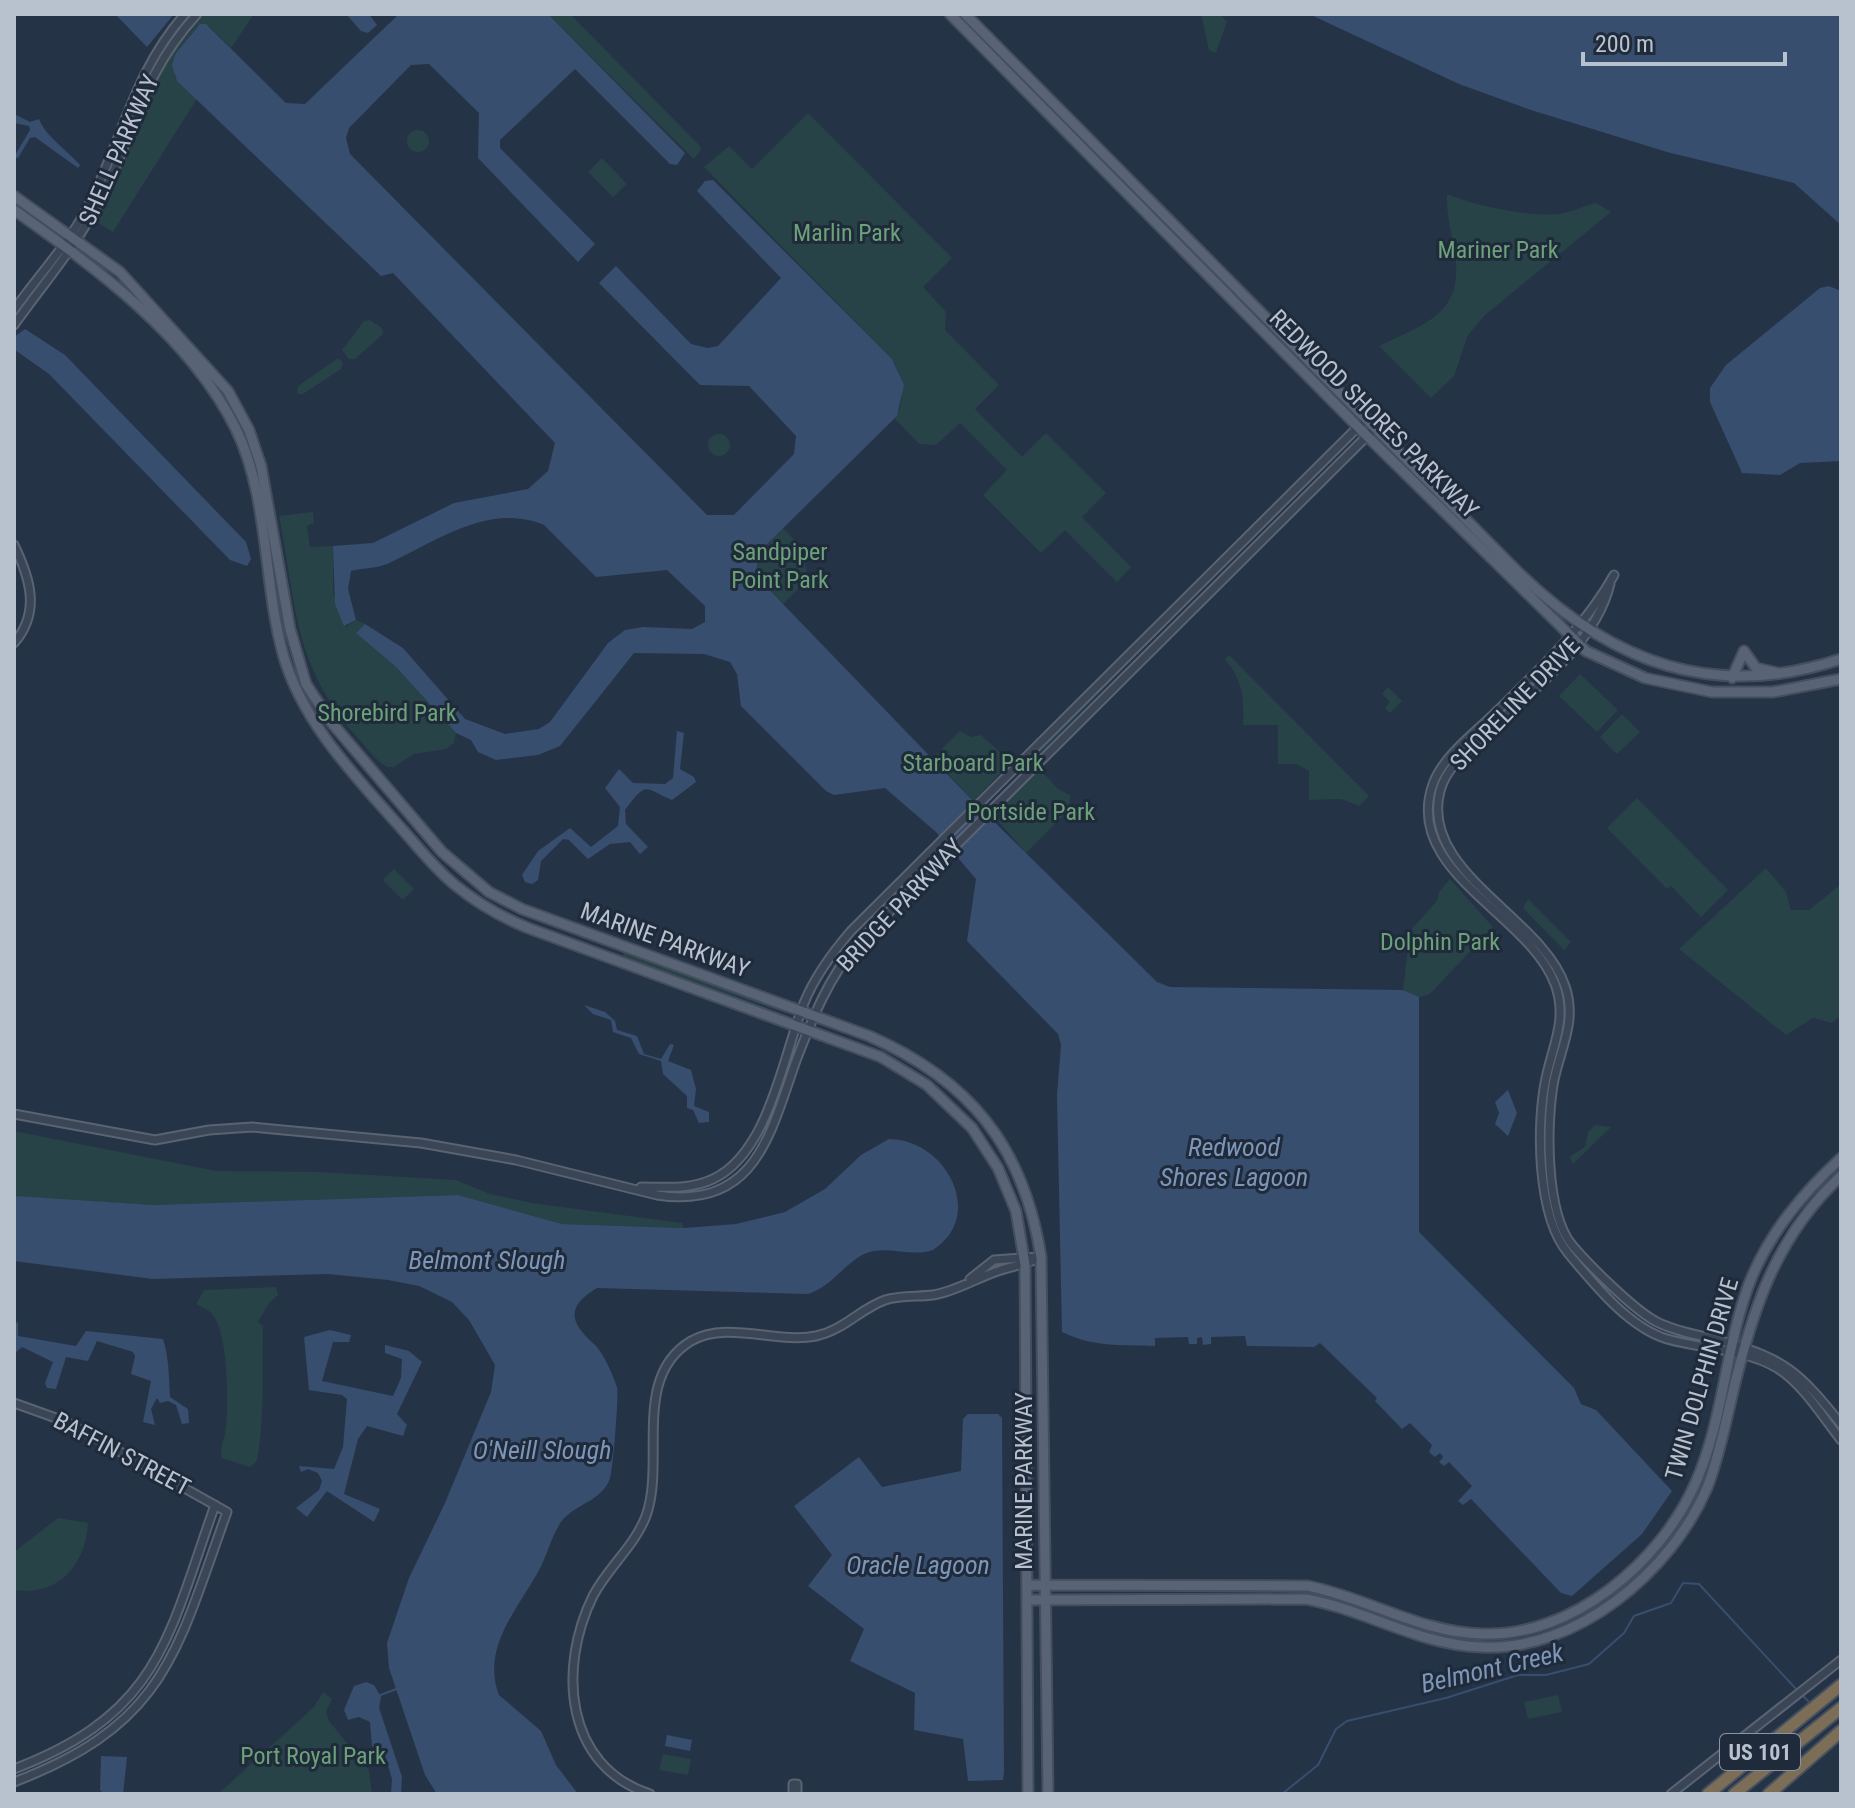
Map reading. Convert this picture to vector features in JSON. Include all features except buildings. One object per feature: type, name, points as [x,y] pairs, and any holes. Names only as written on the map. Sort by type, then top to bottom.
[{"type":"highway","name":"US 101","points":[[1708,1794],[1841,1685]]},
{"type":"highway","name":"US 101","points":[[1734,1794],[1841,1708]]},
{"type":"highway","points":[[1773,1793],[1839,1733]]},
{"type":"main road","name":"REDWOOD SHORES PARKWAY","points":[[950,14],[1573,640],[1596,657],[1637,675],[1712,692],[1782,691],[1841,679]]},
{"type":"main road","name":"REDWOOD SHORES PARKWAY","points":[[965,14],[1536,590],[1583,627],[1615,646],[1656,662],[1732,678],[1785,674],[1841,659]]},
{"type":"main road","name":"MARINE PARKWAY","points":[[14,196],[120,272],[209,367],[233,399],[249,430],[261,466],[295,653],[306,684],[331,722],[442,852],[489,892],[522,909],[801,1011],[915,1058],[969,1099],[1000,1140],[1023,1183],[1041,1257],[1048,1794]]},
{"type":"main road","name":"MARINE PARKWAY","points":[[14,210],[128,296],[217,396],[245,454],[281,644],[303,703],[332,746],[439,870],[471,898],[518,924],[892,1062],[957,1110],[987,1149],[1008,1189],[1025,1260],[1028,1794]]},
{"type":"main road","points":[[1732,678],[1744,651],[1756,668],[1785,674]]},
{"type":"main road","name":"TWIN DOLPHIN DRIVE","points":[[1028,1585],[1290,1585],[1345,1594],[1428,1626],[1460,1633],[1508,1633],[1552,1622],[1614,1585],[1673,1523],[1700,1472],[1752,1278],[1774,1235],[1799,1200],[1841,1158]]},
{"type":"main road","name":"TWIN DOLPHIN DRIVE","points":[[1028,1600],[1290,1598],[1341,1607],[1424,1639],[1461,1646],[1510,1646],[1556,1634],[1622,1595],[1683,1530],[1707,1486],[1716,1461],[1757,1298],[1785,1242],[1810,1207],[1841,1176]]},
{"type":"street","name":"SHELL PARKWAY","points":[[73,237],[97,186],[135,89],[157,50],[185,14]]},
{"type":"street","name":"SHELL PARKWAY","points":[[14,325],[103,195],[149,81],[170,46],[197,14]]},
{"type":"street","name":"SHELL PARKWAY","points":[[14,310],[66,247]]},
{"type":"street","name":"BRIDGE PARKWAY","points":[[14,1114],[151,1140],[252,1127],[421,1143],[514,1159],[669,1197],[697,1197],[720,1191],[739,1179],[754,1164],[772,1131],[813,1016],[841,963],[903,896],[1034,767],[1362,431],[1367,418]]},
{"type":"street","name":"BRIDGE PARKWAY","points":[[634,1187],[701,1184],[717,1178],[741,1158],[759,1129],[801,1011],[832,954],[894,886],[1362,431],[1376,427]]},
{"type":"street","points":[[14,545],[31,593],[29,616],[14,643]]},
{"type":"street","name":"SHORELINE DRIVE","points":[[1612,578],[1573,640],[1450,770],[1439,796],[1439,831],[1459,863],[1549,955],[1565,986],[1569,1032],[1554,1082],[1551,1115],[1554,1199],[1564,1233],[1574,1247],[1651,1319],[1731,1349]]},
{"type":"street","name":"SHORELINE DRIVE","points":[[1573,640],[1440,769],[1429,799],[1430,829],[1444,859],[1539,956],[1558,991],[1561,1027],[1543,1100],[1546,1205],[1558,1240],[1638,1325],[1665,1338],[1742,1351]]},
{"type":"street","points":[[650,1794],[616,1778],[595,1756],[579,1726],[572,1684],[578,1638],[587,1610],[646,1516],[652,1491],[657,1390],[668,1364],[692,1341],[709,1335],[791,1339],[816,1336],[842,1328],[887,1300],[933,1295],[967,1282],[994,1260],[1041,1257]]},
{"type":"street","points":[[1742,1351],[1777,1359],[1793,1370],[1841,1424]]},
{"type":"street","points":[[1742,1351],[1770,1364],[1792,1380],[1841,1440]]},
{"type":"street","name":"BAFFIN STREET","points":[[14,1403],[67,1422],[227,1512],[180,1638],[154,1688],[119,1726],[81,1754],[14,1782]]},
{"type":"street","points":[[14,1769],[74,1743],[111,1718],[139,1687],[166,1641],[215,1505]]},
{"type":"street","points":[[1671,1794],[1841,1660]]},
{"type":"green space","points":[[204,14],[254,14],[231,48],[209,26],[199,25],[176,53],[175,77],[198,97],[113,232],[95,221],[164,63]]},
{"type":"green space","points":[[548,14],[570,14],[700,146],[701,150],[694,159]]},
{"type":"green space","points":[[1201,14],[1219,14],[1227,21],[1216,53],[1209,50]]},
{"type":"green space","name":"Marlin Park","points":[[808,113],[952,258],[923,287],[946,312],[945,330],[999,385],[975,409],[1022,457],[1046,433],[1106,493],[1082,517],[1131,567],[1117,582],[1065,530],[1041,553],[983,495],[1007,470],[960,423],[936,445],[919,444],[895,419],[901,404],[902,389],[892,359],[704,167],[729,146],[752,169]]},
{"type":"green space","points":[[418,130],[429,141],[418,152],[407,141]]},
{"type":"green space","points":[[602,158],[627,184],[613,197],[588,172]]},
{"type":"green space","name":"Mariner Park","points":[[1447,194],[1487,206],[1532,214],[1559,214],[1596,203],[1611,212],[1485,315],[1468,335],[1454,376],[1431,398],[1379,346],[1425,323],[1447,304],[1453,291],[1455,255]]},
{"type":"green space","points":[[370,320],[382,328],[383,334],[355,359],[349,359],[342,350],[364,321]]},
{"type":"green space","points":[[338,358],[343,362],[341,369],[303,394],[297,394],[298,386]]},
{"type":"green space","points":[[719,434],[727,437],[730,445],[727,453],[719,456],[711,453],[708,445],[711,437]]},
{"type":"green space","name":"Shorebird Park","points":[[313,512],[314,523],[307,526],[310,547],[333,546],[333,593],[346,627],[356,620],[365,624],[356,633],[397,668],[456,733],[454,743],[446,749],[414,754],[394,767],[387,767],[357,737],[320,684],[300,632],[279,516]]},
{"type":"green space","name":"Sandpiper Point Park","points":[[783,528],[809,555],[805,565],[809,578],[783,604],[762,582],[756,566],[763,550]]},
{"type":"green space","points":[[1158,633],[1031,763],[1029,759]]},
{"type":"green space","points":[[1229,655],[1369,796],[1359,806],[1341,799],[1309,800],[1309,771],[1297,764],[1278,764],[1278,725],[1243,725],[1241,690],[1236,675],[1225,659]]},
{"type":"green space","points":[[1580,674],[1618,710],[1597,732],[1559,696]]},
{"type":"green space","points":[[1388,687],[1402,701],[1390,713],[1385,708],[1390,702],[1382,694]]},
{"type":"green space","points":[[1622,714],[1640,732],[1617,754],[1600,737]]},
{"type":"green space","name":"Starboard Park","points":[[960,731],[971,737],[981,735],[1011,762],[973,801],[933,758]]},
{"type":"green space","name":"Portside Park","points":[[1040,769],[1058,789],[1070,795],[1069,810],[1026,853],[993,815]]},
{"type":"green space","points":[[1637,798],[1728,890],[1701,917],[1671,886],[1667,889],[1607,828]]},
{"type":"green space","points":[[1766,868],[1786,892],[1791,910],[1809,910],[1841,884],[1841,1015],[1832,1023],[1813,1018],[1786,1035],[1679,949]]},
{"type":"green space","points":[[394,869],[414,889],[403,900],[383,880]]},
{"type":"green space","name":"Dolphin Park","points":[[1450,879],[1493,927],[1430,994],[1419,997],[1403,990],[1410,931],[1437,901],[1439,892]]},
{"type":"green space","points":[[895,892],[898,895],[840,958],[812,1004],[837,959]]},
{"type":"green space","points":[[1528,899],[1571,942],[1564,950],[1523,908]]},
{"type":"green space","points":[[624,952],[787,1012],[788,1014],[622,957]]},
{"type":"green space","points":[[1595,1125],[1611,1127],[1573,1164],[1569,1157],[1585,1147],[1588,1132]]},
{"type":"green space","points":[[14,1131],[216,1171],[319,1172],[456,1180],[490,1194],[532,1203],[682,1223],[684,1228],[562,1224],[458,1195],[153,1205],[24,1198],[14,1196]]},
{"type":"green space","points":[[276,1287],[278,1295],[269,1303],[258,1322],[263,1326],[262,1410],[257,1461],[250,1467],[222,1458],[227,1408],[225,1354],[218,1324],[211,1313],[196,1304],[204,1290]]},
{"type":"green space","points":[[58,1518],[88,1523],[76,1564],[57,1583],[30,1591],[14,1590],[14,1552]]},
{"type":"green space","name":"Port Royal Park","points":[[323,1692],[332,1699],[326,1712],[329,1721],[369,1770],[372,1794],[218,1794],[314,1707]]},
{"type":"green space","points":[[1558,1695],[1562,1712],[1528,1719],[1524,1702]]},
{"type":"green space","points":[[663,1754],[691,1759],[688,1775],[659,1770]]},
{"type":"water","points":[[115,14],[174,14],[147,47]]},
{"type":"water","points":[[346,14],[369,14],[377,25],[368,33],[361,31]]},
{"type":"water","name":"Redwood Shores Lagoon","points":[[399,14],[548,14],[685,153],[677,165],[670,164],[575,69],[500,140],[500,148],[595,244],[578,262],[478,158],[479,113],[429,64],[411,65],[349,128],[346,138],[350,154],[707,515],[734,515],[794,454],[796,436],[749,386],[700,385],[599,283],[616,266],[691,344],[708,348],[718,346],[781,278],[697,191],[705,181],[713,180],[892,359],[904,385],[897,416],[758,553],[756,576],[973,801],[1157,982],[1170,987],[1403,990],[1419,997],[1419,1232],[1574,1388],[1581,1404],[1596,1410],[1672,1491],[1642,1534],[1572,1596],[1561,1593],[1471,1499],[1463,1505],[1458,1501],[1472,1486],[1449,1462],[1444,1466],[1439,1462],[1443,1457],[1440,1453],[1435,1457],[1429,1452],[1432,1445],[1410,1423],[1402,1429],[1375,1401],[1377,1398],[1320,1343],[1314,1347],[1247,1346],[1245,1336],[1211,1337],[1211,1344],[1203,1345],[1202,1337],[1197,1338],[1197,1344],[1189,1344],[1188,1337],[1155,1338],[1155,1346],[1119,1345],[1096,1343],[1062,1332],[1057,1095],[1061,1045],[1058,1034],[967,941],[976,879],[936,832],[885,788],[834,795],[826,791],[741,706],[737,674],[730,662],[704,654],[634,653],[560,746],[538,755],[496,760],[478,752],[471,740],[456,733],[397,668],[356,633],[365,624],[403,648],[465,719],[505,734],[539,729],[550,722],[608,643],[625,630],[643,627],[692,629],[705,622],[705,606],[667,570],[596,577],[544,525],[523,519],[483,521],[443,536],[387,564],[351,571],[348,589],[356,620],[344,626],[335,604],[333,546],[373,543],[454,503],[528,489],[548,471],[555,443],[393,273],[381,276],[177,81],[172,65],[176,53],[200,24],[206,24],[286,103],[305,104]]},
{"type":"water","points":[[1309,14],[1841,14],[1841,225],[1794,183],[1667,152],[1531,110],[1459,84]]},
{"type":"water","points":[[14,114],[30,122],[39,119],[52,138],[80,165],[78,168],[35,137],[30,138],[18,158],[14,157],[30,130],[29,126],[14,123]]},
{"type":"water","points":[[1829,286],[1841,291],[1841,461],[1800,463],[1780,475],[1742,473],[1710,402],[1710,388],[1726,365],[1820,288]]},
{"type":"water","points":[[25,329],[65,355],[246,542],[251,559],[247,566],[230,560],[49,374],[15,350],[14,337]]},
{"type":"water","points":[[677,731],[684,733],[680,769],[694,777],[696,782],[672,800],[651,790],[643,790],[625,810],[626,824],[648,847],[640,854],[630,842],[610,844],[588,859],[569,840],[563,839],[541,861],[538,880],[532,884],[525,882],[522,875],[538,851],[570,828],[591,847],[618,826],[620,807],[605,788],[619,769],[633,783],[665,784],[673,778]]},
{"type":"water","points":[[584,1005],[605,1012],[615,1021],[617,1030],[637,1036],[644,1054],[661,1059],[670,1044],[674,1045],[668,1061],[691,1070],[696,1089],[694,1106],[709,1112],[709,1122],[699,1123],[693,1110],[687,1108],[687,1096],[663,1074],[661,1061],[639,1054],[631,1038],[613,1032],[611,1020],[593,1014]]},
{"type":"water","points":[[1508,1090],[1517,1113],[1508,1136],[1495,1124],[1499,1113],[1495,1102]]},
{"type":"water","points":[[889,1139],[909,1142],[927,1151],[942,1165],[952,1181],[958,1199],[957,1218],[949,1235],[933,1250],[916,1253],[872,1251],[808,1294],[597,1288],[576,1308],[576,1322],[601,1352],[617,1387],[610,1478],[601,1492],[561,1522],[554,1534],[538,1572],[504,1630],[495,1661],[495,1678],[499,1695],[541,1731],[556,1765],[578,1794],[437,1794],[425,1775],[389,1668],[387,1643],[409,1578],[445,1503],[491,1392],[495,1365],[469,1320],[452,1302],[419,1286],[328,1274],[153,1279],[14,1261],[14,1196],[153,1205],[458,1195],[562,1224],[684,1228],[736,1224],[785,1212],[825,1189],[861,1155]]},
{"type":"water","points":[[14,1321],[18,1323],[18,1336],[76,1346],[86,1331],[163,1339],[168,1360],[170,1397],[188,1409],[189,1423],[182,1424],[176,1405],[168,1401],[160,1403],[157,1398],[151,1409],[155,1425],[143,1422],[151,1381],[131,1374],[133,1352],[97,1341],[88,1361],[66,1357],[56,1389],[47,1388],[45,1383],[53,1362],[22,1347],[14,1354]]},
{"type":"water","points":[[330,1330],[351,1335],[349,1342],[333,1342],[322,1381],[393,1396],[401,1378],[402,1359],[385,1353],[385,1345],[409,1351],[422,1362],[397,1414],[407,1425],[403,1436],[367,1426],[358,1439],[344,1494],[380,1509],[374,1522],[327,1491],[307,1517],[296,1508],[319,1490],[322,1481],[318,1473],[308,1469],[301,1472],[299,1466],[334,1469],[343,1447],[347,1399],[342,1395],[309,1390],[304,1337]]},
{"type":"water","name":"Oracle Lagoon","points":[[968,1414],[998,1414],[1002,1418],[1003,1780],[968,1781],[963,1739],[914,1730],[915,1693],[850,1661],[864,1629],[808,1586],[832,1555],[794,1506],[859,1457],[882,1487],[961,1471],[963,1419]]},
{"type":"water","points":[[366,1682],[374,1685],[381,1697],[379,1708],[402,1777],[401,1794],[391,1794],[392,1779],[385,1755],[372,1746],[370,1722],[359,1717],[348,1720],[344,1710],[354,1686]]},
{"type":"water","points":[[667,1735],[692,1740],[690,1751],[665,1746]]},
{"type":"water","points":[[101,1756],[127,1757],[123,1794],[104,1794],[100,1790]]},
{"type":"waterway","name":"Belmont Creek","points":[[1282,1794],[1318,1765],[1336,1729],[1347,1721],[1446,1698],[1518,1675],[1546,1675],[1589,1664],[1624,1633],[1634,1616],[1671,1603],[1683,1583],[1699,1584],[1797,1690]]},
{"type":"waterway","points":[[378,1696],[399,1688]]},
{"type":"waterway","name":"Belmont Creek","points":[[1802,1695],[1811,1704]]},
{"type":"water label","name":"Belmont Slough","points":[[487,1260]]},
{"type":"water label","name":"O'Neill Slough","points":[[542,1450]]}]
